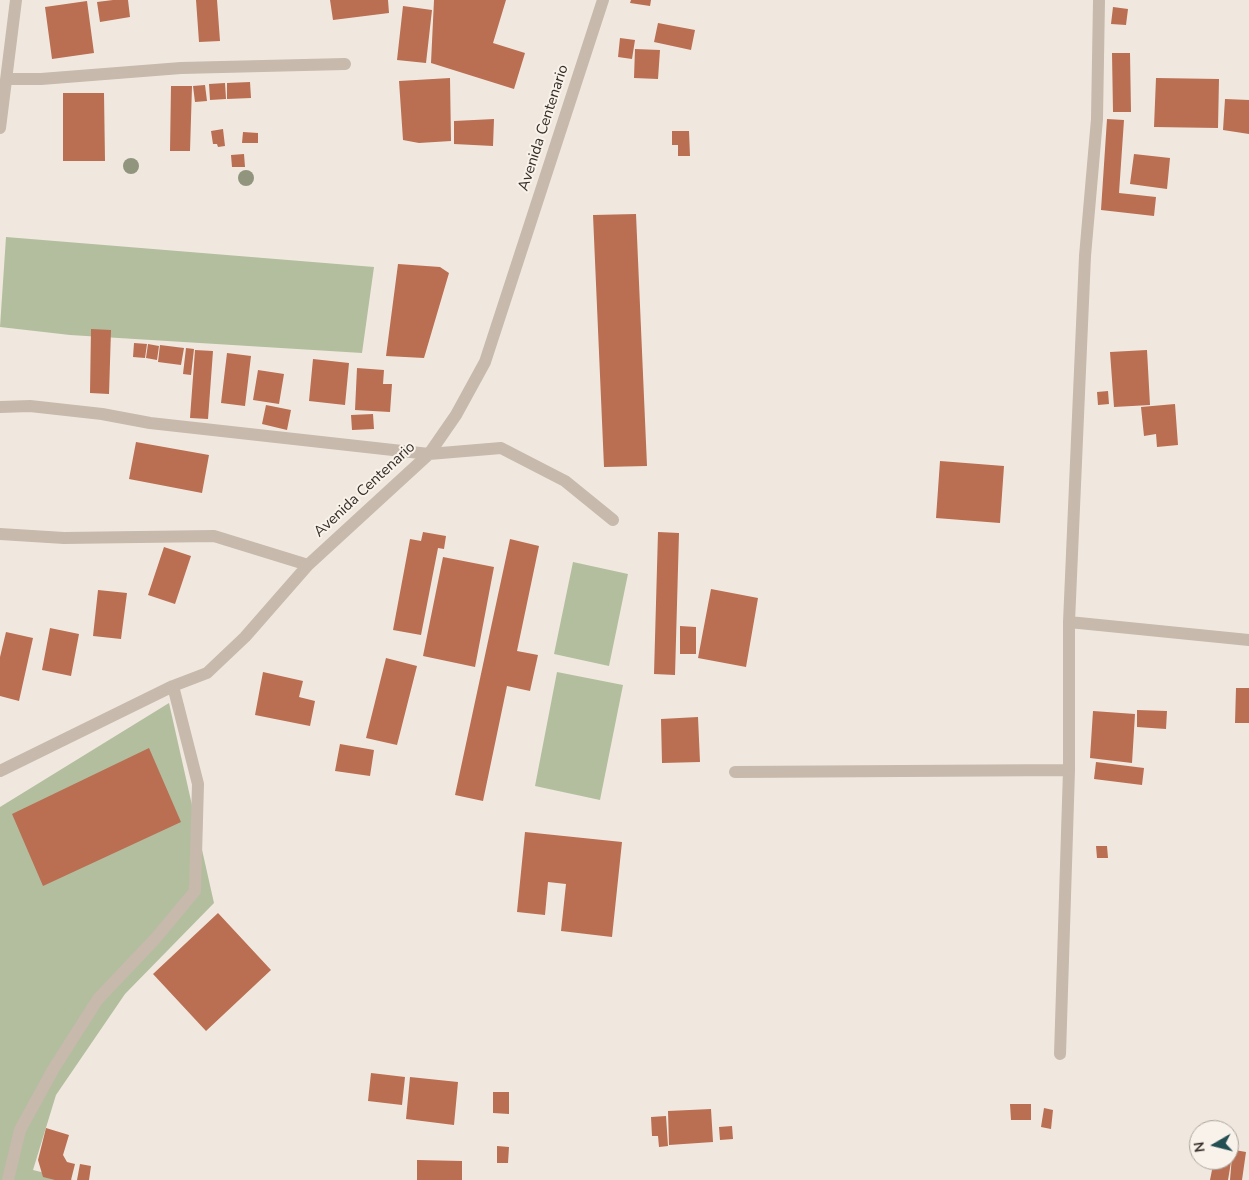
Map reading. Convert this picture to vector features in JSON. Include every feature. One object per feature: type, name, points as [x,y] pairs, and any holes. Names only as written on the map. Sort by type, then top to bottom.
[{"type":"street","points":[[0,128],[16,0]]},
{"type":"street","name":"Avenida Centenario","points":[[0,771],[173,686],[206,673],[245,637],[308,565],[429,454],[456,415],[485,362],[603,0]]},
{"type":"street","points":[[1060,1054],[1068,770],[1069,622],[1085,256],[1097,119],[1099,0]]},
{"type":"street","points":[[7,79],[41,79],[181,68],[345,64]]},
{"type":"street","points":[[0,406],[30,406],[102,414],[150,423],[429,454],[501,448],[565,481],[613,520]]},
{"type":"street","points":[[0,534],[64,538],[214,536],[308,565]]},
{"type":"street","points":[[1069,622],[1249,640]]},
{"type":"street","points":[[8,1180],[20,1130],[54,1068],[98,999],[155,939],[195,891],[198,784],[173,686]]},
{"type":"street","points":[[735,772],[1068,770]]},
{"type":"green space","points":[[6,237],[374,267],[362,353],[70,335],[0,327]]},
{"type":"green space","points":[[573,562],[628,574],[609,666],[554,654]]},
{"type":"green space","points":[[557,672],[623,685],[600,800],[535,786]]},
{"type":"green space","points":[[169,703],[214,903],[125,994],[56,1095],[33,1170],[73,1180],[0,1180],[0,807]]},
{"type":"building","points":[[128,0],[130,17],[100,22],[97,2]]},
{"type":"building","points":[[196,0],[217,0],[220,41],[199,42]]},
{"type":"building","points":[[330,0],[388,0],[389,13],[333,20]]},
{"type":"building","points":[[434,0],[506,0],[493,43],[525,53],[514,89],[431,63]]},
{"type":"building","points":[[631,0],[651,0],[650,6],[630,3]]},
{"type":"building","points":[[87,1],[94,53],[52,59],[45,7]]},
{"type":"building","points":[[403,6],[432,10],[426,63],[397,60]]},
{"type":"building","points":[[1113,7],[1128,9],[1126,25],[1111,24]]},
{"type":"building","points":[[658,23],[695,30],[691,50],[654,42]]},
{"type":"building","points":[[620,38],[635,40],[632,59],[618,57]]},
{"type":"building","points":[[635,49],[660,50],[658,79],[634,78]]},
{"type":"building","points":[[1112,53],[1130,53],[1131,112],[1113,112]]},
{"type":"building","points":[[450,78],[451,141],[419,143],[403,140],[399,81]]},
{"type":"building","points":[[1156,78],[1219,79],[1218,128],[1154,127]]},
{"type":"building","points":[[250,82],[251,98],[227,99],[227,83]]},
{"type":"building","points":[[225,83],[226,99],[210,100],[209,84]]},
{"type":"building","points":[[205,85],[207,101],[195,102],[193,86]]},
{"type":"building","points":[[171,86],[192,86],[190,151],[170,151]]},
{"type":"building","points":[[63,93],[104,93],[105,161],[63,161]]},
{"type":"building","points":[[1225,99],[1249,100],[1249,134],[1223,130]]},
{"type":"building","points":[[494,119],[493,146],[454,144],[454,121]]},
{"type":"building","points":[[1107,119],[1124,120],[1119,193],[1156,197],[1154,216],[1101,210]]},
{"type":"building","points":[[223,129],[225,146],[218,147],[217,144],[213,144],[211,131]]},
{"type":"building","points":[[672,131],[689,131],[690,156],[678,156],[678,145],[672,145]]},
{"type":"building","points":[[243,132],[258,133],[258,143],[242,143]]},
{"type":"building","points":[[244,154],[245,167],[232,167],[231,155]]},
{"type":"building","points":[[1134,154],[1170,158],[1167,189],[1130,184]]},
{"type":"building","points":[[636,214],[647,466],[604,467],[593,215]]},
{"type":"building","points":[[398,264],[440,267],[449,273],[424,358],[386,356]]},
{"type":"building","points":[[91,329],[111,330],[109,394],[90,393]]},
{"type":"building","points":[[134,343],[147,344],[145,358],[133,357]]},
{"type":"building","points":[[148,344],[159,346],[157,360],[146,358]]},
{"type":"building","points":[[160,345],[184,348],[181,365],[158,362]]},
{"type":"building","points":[[186,348],[194,349],[191,375],[183,374]]},
{"type":"building","points":[[195,350],[213,351],[208,419],[190,418]]},
{"type":"building","points":[[1147,350],[1150,405],[1114,407],[1110,352]]},
{"type":"building","points":[[227,353],[251,356],[245,406],[221,403]]},
{"type":"building","points":[[313,359],[349,363],[345,405],[309,401]]},
{"type":"building","points":[[357,368],[384,370],[383,384],[392,384],[390,412],[355,410]]},
{"type":"building","points":[[258,370],[284,374],[279,404],[253,400]]},
{"type":"building","points":[[1108,391],[1109,404],[1098,405],[1097,392]]},
{"type":"building","points":[[1175,404],[1178,445],[1157,447],[1156,434],[1144,436],[1141,407]]},
{"type":"building","points":[[266,405],[291,410],[287,430],[262,424]]},
{"type":"building","points":[[373,414],[374,429],[352,430],[351,415]]},
{"type":"building","points":[[136,442],[209,455],[202,493],[129,479]]},
{"type":"building","points":[[940,461],[1004,466],[1000,523],[936,518]]},
{"type":"building","points":[[423,532],[446,536],[444,549],[438,548],[421,635],[393,630],[410,539],[421,541]]},
{"type":"building","points":[[658,532],[679,533],[675,675],[654,674]]},
{"type":"building","points":[[510,539],[539,546],[517,651],[538,655],[530,691],[507,686],[483,801],[455,795]]},
{"type":"building","points":[[164,547],[191,556],[175,604],[148,595]]},
{"type":"building","points":[[443,557],[494,567],[475,667],[423,656]]},
{"type":"building","points":[[711,589],[758,598],[746,667],[698,658]]},
{"type":"building","points":[[98,590],[127,593],[121,639],[93,636]]},
{"type":"building","points":[[680,626],[696,627],[696,654],[680,654]]},
{"type":"building","points":[[50,628],[79,634],[71,676],[42,670]]},
{"type":"building","points":[[6,632],[33,638],[19,701],[0,696],[0,657]]},
{"type":"building","points":[[386,658],[417,666],[397,745],[366,738]]},
{"type":"building","points":[[263,672],[303,681],[299,697],[315,701],[310,726],[255,715]]},
{"type":"building","points":[[1236,688],[1249,688],[1249,723],[1235,723]]},
{"type":"building","points":[[1137,710],[1167,711],[1166,729],[1137,727]]},
{"type":"building","points":[[1093,711],[1135,714],[1132,763],[1090,758]]},
{"type":"building","points":[[698,717],[700,762],[662,763],[661,719]]},
{"type":"building","points":[[340,744],[374,750],[370,776],[335,771]]},
{"type":"building","points":[[149,748],[181,822],[43,886],[12,814]]},
{"type":"building","points":[[1096,762],[1144,768],[1142,785],[1094,779]]},
{"type":"building","points":[[525,832],[622,842],[612,937],[561,931],[566,884],[548,882],[545,915],[517,912]]},
{"type":"building","points":[[1096,846],[1107,846],[1108,858],[1097,858]]},
{"type":"building","points":[[218,913],[271,970],[206,1031],[153,974]]},
{"type":"building","points":[[371,1073],[405,1077],[402,1105],[368,1101]]},
{"type":"building","points":[[410,1077],[458,1082],[454,1125],[406,1119]]},
{"type":"building","points":[[493,1092],[509,1092],[509,1114],[493,1113]]},
{"type":"building","points":[[1010,1104],[1031,1104],[1031,1120],[1011,1120]]},
{"type":"building","points":[[1044,1108],[1053,1110],[1051,1129],[1041,1127]]},
{"type":"building","points":[[711,1109],[713,1142],[669,1145],[668,1111]]},
{"type":"building","points":[[666,1116],[668,1146],[659,1147],[658,1136],[652,1136],[651,1117]]},
{"type":"building","points":[[732,1126],[733,1139],[720,1140],[719,1127]]},
{"type":"building","points":[[46,1128],[69,1135],[63,1155],[67,1162],[75,1164],[71,1180],[55,1180],[43,1177],[38,1160]]},
{"type":"building","points":[[497,1146],[509,1147],[508,1163],[497,1163]]},
{"type":"building","points":[[1239,1151],[1246,1152],[1242,1180],[1230,1180],[1231,1170],[1239,1170]]},
{"type":"building","points":[[417,1160],[462,1161],[462,1180],[417,1180]]},
{"type":"building","points":[[80,1164],[91,1166],[89,1180],[77,1180]]},
{"type":"building","points":[[1212,1170],[1230,1170],[1228,1180],[1210,1180]]}]
